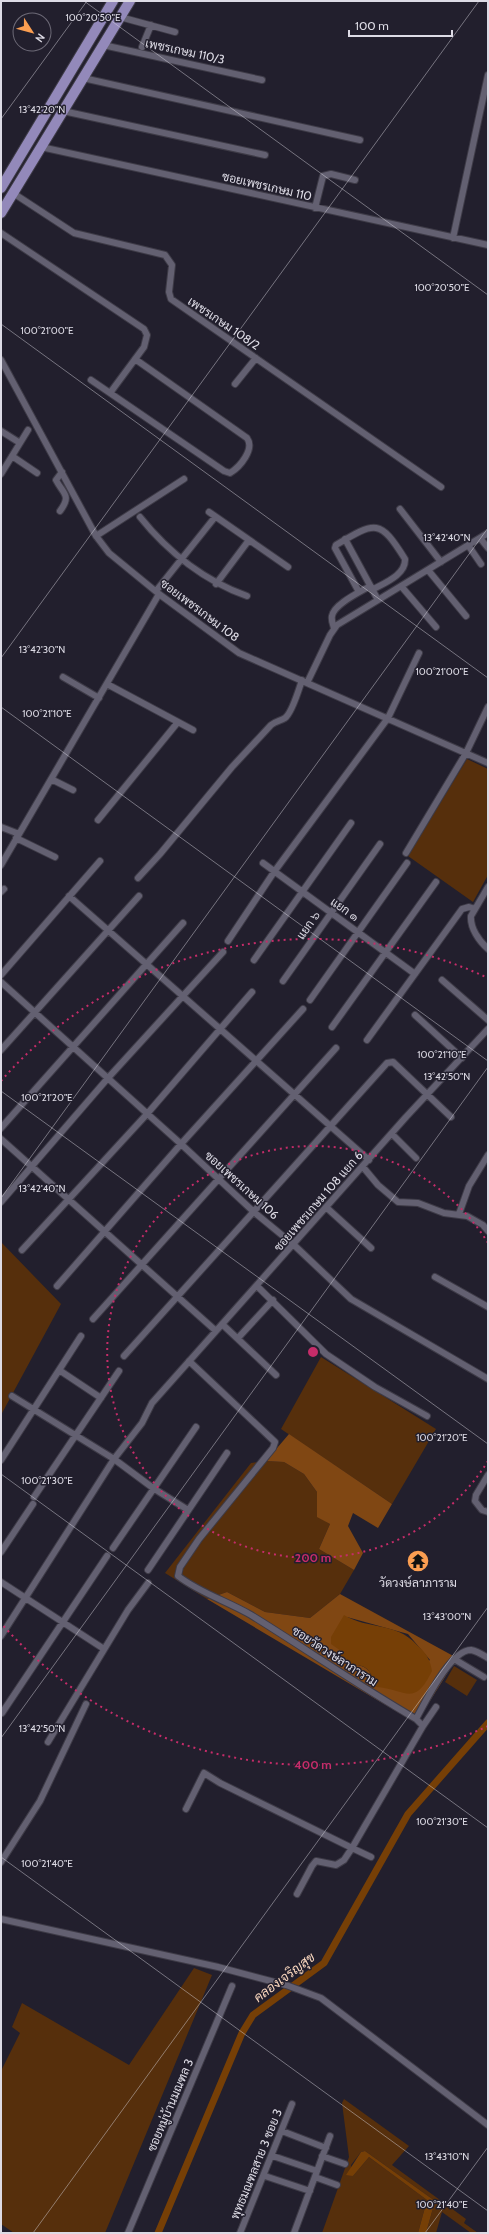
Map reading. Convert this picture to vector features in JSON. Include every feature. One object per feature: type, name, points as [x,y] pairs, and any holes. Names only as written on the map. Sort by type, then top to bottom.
[{"type":"main road","points":[[1,188],[113,1]]},
{"type":"main road","points":[[1,213],[130,1]]},
{"type":"main road","points":[[90,38],[103,45]]},
{"type":"street","points":[[120,17],[175,32]]},
{"type":"street","points":[[142,47],[151,26]]},
{"type":"street","name":"เพชรเกษม 110/3","points":[[103,45],[262,80]]},
{"type":"street","points":[[453,238],[488,75]]},
{"type":"street","points":[[83,78],[360,140]]},
{"type":"street","points":[[63,111],[265,155]]},
{"type":"street","name":"ซอยเพชรเกษม 110","points":[[42,147],[488,245]]},
{"type":"street","points":[[315,208],[323,176],[331,174],[355,180]]},
{"type":"street","name":"เพชรเกษม 108/2","points":[[13,193],[74,233],[169,257],[172,265],[169,292],[171,300],[441,487]]},
{"type":"street","points":[[1,233],[144,329],[147,340],[110,393]]},
{"type":"street","points":[[235,384],[256,358]]},
{"type":"street","points":[[92,380],[224,472],[230,473],[238,467],[251,448],[251,443],[247,438],[135,359]]},
{"type":"street","name":"ซอยเพชรเกษม 108","points":[[1,360],[96,536],[109,553],[158,593],[228,646],[250,658],[488,763]]},
{"type":"street","points":[[1,474],[28,430]]},
{"type":"street","points":[[1,431],[20,442]]},
{"type":"street","points":[[12,456],[37,473]]},
{"type":"street","points":[[60,511],[67,501],[66,496],[56,480],[62,472]]},
{"type":"street","points":[[96,536],[184,479]]},
{"type":"street","points":[[400,509],[441,562]]},
{"type":"street","points":[[209,512],[288,567]]},
{"type":"street","points":[[140,517],[161,542],[182,559],[216,584],[247,596]]},
{"type":"street","points":[[1,865],[99,698],[158,593],[215,517]]},
{"type":"street","points":[[334,628],[332,614],[344,601],[400,573],[405,559],[393,540],[381,528],[365,528],[336,545],[335,552],[360,592]]},
{"type":"street","points":[[138,878],[160,854],[232,767],[271,725],[277,720],[285,718],[289,713],[334,628],[488,533]]},
{"type":"street","points":[[480,538],[488,548]]},
{"type":"street","points":[[216,584],[249,540]]},
{"type":"street","points":[[345,540],[378,600]]},
{"type":"street","points":[[468,545],[481,564]]},
{"type":"street","points":[[428,570],[466,616]]},
{"type":"street","points":[[401,586],[436,627]]},
{"type":"street","points":[[228,941],[274,872],[388,718],[419,653]]},
{"type":"street","points":[[63,677],[99,698]]},
{"type":"street","points":[[107,684],[193,730]]},
{"type":"street","points":[[406,853],[466,753],[488,707]]},
{"type":"street","points":[[98,820],[178,722]]},
{"type":"street","points":[[51,779],[73,790]]},
{"type":"street","points":[[254,960],[350,823]]},
{"type":"street","points":[[1,827],[54,857]]},
{"type":"street","name":"แยก ๖","points":[[283,981],[380,844]]},
{"type":"street","points":[[1,975],[100,861]]},
{"type":"street","name":"แยก ๑","points":[[262,863],[415,974]]},
{"type":"street","points":[[310,1000],[407,863]]},
{"type":"street","points":[[332,1027],[436,882]]},
{"type":"street","points":[[488,887],[471,916],[472,926],[488,948]]},
{"type":"street","points":[[69,896],[109,929],[369,1160]]},
{"type":"street","points":[[1,1050],[139,896]]},
{"type":"street","points":[[367,1040],[462,909],[469,907],[475,909]]},
{"type":"street","points":[[1,1128],[74,1048],[183,923]]},
{"type":"street","points":[[1,1202],[108,1078],[223,952]]},
{"type":"street","points":[[442,980],[488,1020]]},
{"type":"street","name":"ซอยเพชรเกษม 106","points":[[1,982],[181,1144],[254,1212],[294,1245],[351,1299],[488,1379]]},
{"type":"street","points":[[22,1250],[147,1114],[252,992]]},
{"type":"street","points":[[57,1286],[181,1144],[303,1009]]},
{"type":"street","points":[[415,1015],[462,1058]]},
{"type":"street","name":"ซอยเพชรเกษม 108 แยก 6","points":[[1,1636],[114,1459],[164,1389],[488,1029]]},
{"type":"street","points":[[93,1319],[336,1048]]},
{"type":"street","points":[[124,1356],[390,1061],[428,1094],[451,1117]]},
{"type":"street","points":[[392,1134],[416,1158]]},
{"type":"street","points":[[1,1139],[216,1331]]},
{"type":"street","points":[[459,1214],[467,1192],[488,1155]]},
{"type":"street","points":[[363,1167],[378,1185],[398,1202],[418,1203],[444,1212],[459,1214],[476,1220],[488,1231]]},
{"type":"street","points":[[327,1208],[371,1248]]},
{"type":"street","points":[[435,1277],[488,1307]]},
{"type":"street","points":[[257,1286],[273,1300],[326,1354],[375,1387],[427,1416]]},
{"type":"street","points":[[238,1338],[273,1300]]},
{"type":"street","points":[[222,1324],[276,1375]]},
{"type":"street","points":[[1,1460],[81,1336]]},
{"type":"street","name":"ซอยวัดวงษ์ลาภาราม","points":[[189,1361],[275,1442],[273,1448],[199,1540],[180,1567],[178,1576],[188,1584],[255,1618],[312,1653],[359,1686],[416,1719],[423,1726]]},
{"type":"street","points":[[59,1370],[101,1398]]},
{"type":"street","points":[[1,1552],[119,1371]]},
{"type":"street","points":[[12,1396],[114,1459],[153,1488],[188,1510]]},
{"type":"street","points":[[113,1548],[196,1427]]},
{"type":"street","points":[[148,1570],[227,1453]]},
{"type":"street","points":[[488,1475],[476,1495],[475,1501],[480,1508],[488,1512]]},
{"type":"street","points":[[2,1712],[108,1556]]},
{"type":"street","points":[[1,1582],[104,1649]]},
{"type":"street","points":[[48,1742],[104,1649],[148,1583]]},
{"type":"street","points":[[416,1719],[454,1659],[462,1652],[471,1650],[488,1658]]},
{"type":"street","points":[[454,1659],[484,1678]]},
{"type":"street","points":[[1,1862],[40,1801],[86,1704]]},
{"type":"street","points":[[297,1894],[316,1861],[336,1865],[344,1860],[423,1726],[436,1707]]},
{"type":"street","points":[[186,1809],[204,1773],[220,1783],[371,1857]]},
{"type":"street","points":[[1,1918],[218,1967],[286,1986],[321,1998],[488,2125]]},
{"type":"street","name":"ซอยหมู่บ้านมณฑล 3","points":[[128,2233],[232,1986]]},
{"type":"street","name":"พุทธมณฑลสาย 3 ซอย 3","points":[[240,2233],[265,2176],[292,2104]]},
{"type":"street","points":[[282,2131],[326,2148]]},
{"type":"street","points":[[294,2233],[330,2136]]},
{"type":"street","points":[[272,2156],[316,2174],[337,2185]]},
{"type":"street","points":[[322,2156],[345,2164]]},
{"type":"street","points":[[265,2176],[310,2191]]},
{"type":"shaded area","points":[[467,759],[488,769],[488,875],[473,902],[408,856]]},
{"type":"shaded area","points":[[1,1242],[61,1304],[1,1415]]},
{"type":"shaded area","points":[[321,1357],[436,1429],[392,1504],[281,1429]]},
{"type":"shaded area","points":[[289,1434],[392,1504],[378,1528],[353,1513],[348,1526],[363,1553],[354,1570],[319,1549],[330,1524],[317,1517],[317,1492],[304,1474],[284,1462],[266,1461]]},
{"type":"shaded area","points":[[266,1461],[284,1462],[304,1474],[317,1492],[317,1516],[330,1524],[319,1549],[354,1570],[340,1594],[310,1618],[265,1612],[227,1592],[207,1599],[165,1573],[251,1463]]},
{"type":"shaded area","points":[[227,1592],[265,1612],[310,1618],[340,1594],[457,1658],[416,1723],[207,1599]],"holes":[[[347,1617],[408,1634],[430,1660],[382,1687],[376,1687],[373,1677],[365,1667],[345,1662],[339,1658]]]},
{"type":"shaded area","points":[[344,1615],[362,1623],[400,1632],[409,1637],[425,1654],[429,1660],[432,1671],[420,1689],[414,1693],[408,1694],[376,1687],[373,1677],[365,1667],[345,1662],[339,1658],[341,1651],[331,1644],[331,1637]]},
{"type":"shaded area","points":[[454,1666],[477,1680],[467,1696],[445,1682]]},
{"type":"shaded area","points":[[194,1968],[212,1975],[105,2233],[14,2233],[1,2224],[1,2071],[20,2033],[12,2027],[22,2003],[129,2065]]},
{"type":"shaded area","points":[[344,2099],[409,2146],[392,2165],[466,2219],[464,2223],[478,2233],[471,2233],[442,2212],[436,2233],[426,2233],[435,2201],[365,2151],[361,2152],[351,2165],[353,2176],[369,2157],[427,2200],[418,2233],[322,2233],[349,2157],[342,2103]]},
{"type":"shaded area","points":[[365,2151],[435,2201],[426,2233],[418,2233],[427,2200],[369,2157],[353,2176],[346,2175],[361,2152]]},
{"type":"waterway","name":"คลองเจริญสุข","points":[[158,2233],[242,2033],[253,2015],[324,1963],[408,1814],[488,1723]]},
{"type":"place","name":"วัดวงษ์ลาภาราม","points":[[418,1561]]}]
